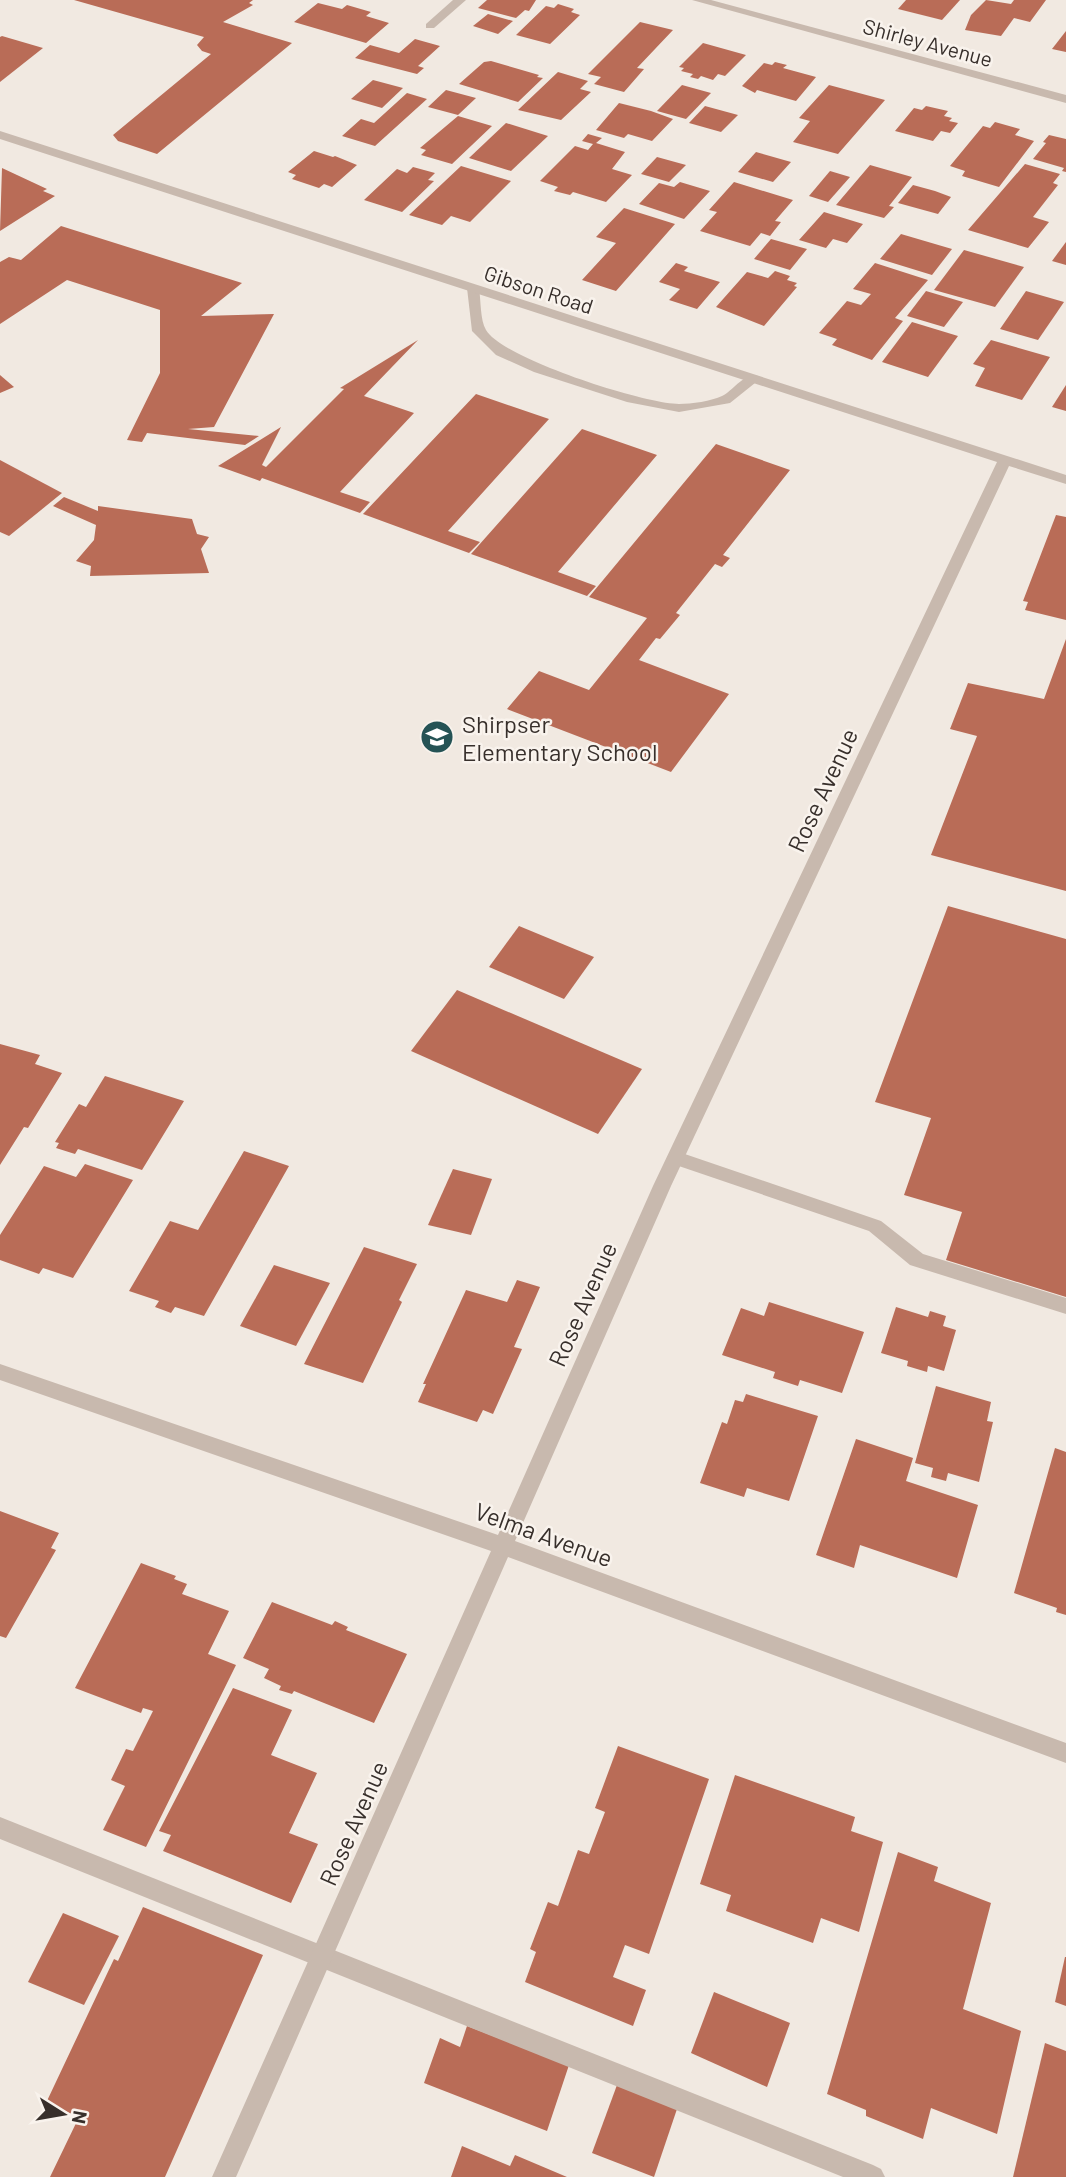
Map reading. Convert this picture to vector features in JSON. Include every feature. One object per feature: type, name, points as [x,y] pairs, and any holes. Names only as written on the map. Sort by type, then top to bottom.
[{"type":"street","points":[[430,26],[460,0]]},
{"type":"street","name":"Shirley Avenue","points":[[698,0],[1066,99]]},
{"type":"street","name":"Gibson Road","points":[[0,135],[1066,480]]},
{"type":"street","points":[[474,288],[479,331],[501,352],[539,369],[632,399],[679,408],[725,400],[752,379]]},
{"type":"street","name":"Rose Avenue","points":[[224,2177],[501,1545],[676,1158],[1005,460]]},
{"type":"street","points":[[676,1158],[875,1226],[917,1260],[1066,1306]]},
{"type":"street","name":"Velma Avenue","points":[[0,1372],[501,1545],[1066,1753]]},
{"type":"street","points":[[0,1828],[873,2177]]},
{"type":"building","points":[[74,0],[253,0],[249,3],[253,5],[223,22],[292,43],[157,154],[118,141],[113,135],[211,54],[202,51],[197,45],[204,37]]},
{"type":"building","points":[[487,0],[536,0],[529,11],[525,10],[516,18],[478,8]]},
{"type":"building","points":[[906,0],[960,0],[942,20],[898,9]]},
{"type":"building","points":[[986,0],[1011,4],[1014,0],[1046,0],[1030,22],[1014,18],[1001,36],[965,30],[971,15]]},
{"type":"building","points":[[318,3],[342,9],[347,5],[371,12],[366,16],[389,23],[366,43],[294,22]]},
{"type":"building","points":[[558,4],[574,9],[571,12],[580,15],[550,44],[516,35],[546,6],[554,8]]},
{"type":"building","points":[[488,14],[513,21],[498,34],[473,26]]},
{"type":"building","points":[[640,22],[673,30],[637,68],[644,69],[624,92],[594,84],[601,77],[588,74]]},
{"type":"building","points":[[1066,31],[1066,52],[1052,49]]},
{"type":"building","points":[[0,37],[43,48],[0,82]]},
{"type":"building","points":[[415,39],[440,46],[418,66],[424,68],[417,74],[355,58],[370,45],[399,53]]},
{"type":"building","points":[[703,43],[746,55],[725,76],[718,74],[713,80],[701,76],[698,79],[690,77],[693,74],[681,71],[684,68],[679,67]]},
{"type":"building","points":[[491,61],[543,78],[518,102],[459,84],[484,62]]},
{"type":"building","points":[[775,62],[787,65],[783,68],[816,77],[796,101],[757,90],[755,93],[742,86],[764,63],[772,65]]},
{"type":"building","points":[[558,72],[588,81],[580,89],[591,92],[561,120],[518,110]]},
{"type":"building","points":[[373,80],[403,88],[382,108],[351,99]]},
{"type":"building","points":[[682,85],[711,93],[686,119],[657,111]]},
{"type":"building","points":[[829,85],[885,100],[838,154],[793,142],[810,121],[799,118]]},
{"type":"building","points":[[446,90],[476,98],[458,115],[428,107]]},
{"type":"building","points":[[407,93],[427,99],[375,146],[342,136],[361,119],[374,123]]},
{"type":"building","points":[[619,103],[673,119],[652,141],[628,134],[624,138],[596,130]]},
{"type":"building","points":[[705,106],[738,115],[721,132],[689,123]]},
{"type":"building","points":[[926,106],[948,111],[944,116],[952,118],[949,121],[958,123],[950,133],[941,131],[933,141],[895,131],[914,108],[922,110]]},
{"type":"building","points":[[458,116],[492,126],[452,164],[421,155],[426,150],[420,148]]},
{"type":"building","points":[[995,122],[1020,129],[1015,135],[1034,141],[999,187],[962,176],[965,171],[950,166],[983,126],[990,128]]},
{"type":"building","points":[[506,123],[548,136],[511,171],[469,158]]},
{"type":"building","points":[[588,134],[602,138],[596,143],[625,152],[612,169],[632,175],[606,202],[573,192],[570,195],[554,191],[558,187],[540,181],[575,146],[588,150],[593,144],[582,141]]},
{"type":"building","points":[[1049,135],[1066,139],[1066,172],[1062,171],[1064,168],[1033,159]]},
{"type":"building","points":[[314,151],[357,165],[332,187],[324,184],[319,188],[292,179],[296,175],[288,172]]},
{"type":"building","points":[[756,152],[791,162],[773,182],[738,172]]},
{"type":"building","points":[[657,157],[686,165],[669,182],[641,174]]},
{"type":"building","points":[[1025,164],[1060,174],[1053,183],[1058,185],[1033,217],[1049,222],[1028,248],[968,230]]},
{"type":"building","points":[[870,165],[912,177],[889,206],[894,207],[884,218],[836,205]]},
{"type":"building","points":[[461,166],[511,181],[470,222],[451,216],[442,225],[409,215]]},
{"type":"building","points":[[413,167],[435,173],[428,180],[434,181],[402,212],[364,200],[397,169],[407,173]]},
{"type":"building","points":[[2,168],[47,189],[43,191],[55,196],[0,231]]},
{"type":"building","points":[[830,171],[850,177],[828,202],[809,196]]},
{"type":"building","points":[[680,182],[710,191],[684,219],[639,204],[659,183],[674,187]]},
{"type":"building","points":[[734,182],[793,200],[775,221],[781,222],[770,236],[761,233],[750,246],[700,231],[717,212],[709,210]]},
{"type":"building","points":[[913,185],[951,197],[938,214],[898,203]]},
{"type":"building","points":[[624,208],[675,224],[616,291],[582,280],[616,243],[596,237]]},
{"type":"building","points":[[824,212],[863,224],[847,243],[833,239],[826,248],[799,240]]},
{"type":"building","points":[[61,226],[242,283],[201,316],[274,314],[214,427],[188,429],[259,436],[245,445],[147,433],[142,442],[127,440],[160,373],[160,310],[67,280],[0,324],[0,262],[9,257],[21,260]]},
{"type":"building","points":[[901,234],[952,249],[932,275],[880,259]]},
{"type":"building","points":[[771,239],[807,249],[790,270],[754,259]]},
{"type":"building","points":[[1066,242],[1066,265],[1052,261]]},
{"type":"building","points":[[964,250],[1024,267],[995,307],[934,290]]},
{"type":"building","points":[[676,263],[688,267],[684,271],[720,282],[697,309],[669,300],[680,289],[659,282]]},
{"type":"building","points":[[875,263],[928,280],[895,318],[903,321],[872,360],[832,345],[837,339],[819,333],[847,301],[861,305],[871,294],[853,289]]},
{"type":"building","points":[[775,271],[790,276],[787,280],[797,283],[794,286],[797,287],[764,326],[716,307],[747,272],[768,278]]},
{"type":"building","points":[[926,291],[963,302],[944,327],[907,316]]},
{"type":"building","points":[[1026,291],[1064,302],[1038,340],[1000,329]]},
{"type":"building","points":[[912,322],[958,336],[928,377],[882,362]]},
{"type":"building","points":[[418,340],[364,396],[414,413],[340,492],[370,502],[360,513],[262,478],[260,481],[218,466],[281,427],[262,465],[266,467],[344,389],[340,388]]},
{"type":"building","points":[[991,340],[1050,357],[1022,400],[975,386],[985,368],[973,364]]},
{"type":"building","points":[[0,375],[14,387],[0,393]]},
{"type":"building","points":[[1066,385],[1066,411],[1052,407]]},
{"type":"building","points":[[476,394],[549,419],[448,531],[480,542],[469,553],[363,514]]},
{"type":"building","points":[[582,429],[657,455],[558,572],[596,586],[587,596],[471,554]]},
{"type":"building","points":[[716,444],[790,470],[723,555],[730,558],[722,567],[715,564],[676,613],[680,615],[660,639],[656,638],[639,660],[729,694],[671,772],[507,709],[539,671],[589,690],[647,618],[589,597]]},
{"type":"building","points":[[0,460],[62,493],[9,536],[0,532]]},
{"type":"building","points":[[64,497],[98,511],[98,506],[192,519],[197,534],[209,537],[201,549],[209,573],[90,576],[91,566],[76,561],[94,540],[96,525],[53,506]]},
{"type":"building","points":[[1056,515],[1066,517],[1066,620],[1025,610],[1028,602],[1023,601]]},
{"type":"building","points":[[1066,639],[1066,891],[931,855],[977,736],[950,729],[968,683],[1044,699]]},
{"type":"building","points":[[948,906],[1066,939],[1066,1297],[946,1260],[962,1212],[904,1195],[931,1118],[875,1102]]},
{"type":"building","points":[[519,926],[594,957],[564,999],[489,967]]},
{"type":"building","points":[[457,990],[642,1069],[598,1134],[411,1051]]},
{"type":"building","points":[[0,1044],[40,1055],[35,1064],[62,1073],[28,1128],[24,1127],[0,1165]]},
{"type":"building","points":[[105,1076],[184,1101],[142,1170],[78,1149],[75,1154],[56,1148],[59,1143],[55,1142],[79,1104],[86,1107]]},
{"type":"building","points":[[244,1151],[289,1166],[204,1316],[175,1307],[171,1313],[155,1307],[159,1301],[129,1291],[170,1221],[198,1230]]},
{"type":"building","points":[[85,1164],[133,1180],[73,1278],[43,1268],[39,1274],[0,1260],[0,1235],[44,1166],[76,1177]]},
{"type":"building","points":[[453,1169],[492,1179],[471,1235],[428,1225]]},
{"type":"building","points":[[364,1247],[417,1264],[363,1383],[304,1364]]},
{"type":"building","points":[[274,1265],[330,1283],[296,1346],[240,1326]]},
{"type":"building","points":[[517,1280],[540,1287],[514,1347],[522,1349],[493,1414],[483,1410],[477,1422],[418,1402],[426,1384],[423,1384],[466,1290],[507,1302]]},
{"type":"building","points":[[769,1302],[864,1332],[842,1393],[800,1380],[798,1386],[773,1378],[775,1372],[722,1355],[741,1308],[764,1316]]},
{"type":"building","points":[[896,1307],[928,1317],[930,1311],[946,1316],[943,1326],[956,1330],[944,1371],[928,1366],[927,1372],[907,1366],[908,1361],[881,1353]]},
{"type":"building","points":[[936,1386],[991,1402],[987,1421],[993,1422],[979,1482],[948,1473],[946,1481],[931,1477],[933,1468],[915,1463]]},
{"type":"building","points":[[746,1394],[818,1416],[789,1501],[747,1488],[744,1497],[700,1483],[722,1422],[727,1424],[735,1400],[743,1402]]},
{"type":"building","points":[[856,1439],[913,1458],[906,1481],[978,1505],[957,1578],[860,1545],[854,1568],[816,1555]]},
{"type":"building","points":[[1055,1448],[1066,1452],[1066,1615],[1056,1612],[1057,1608],[1014,1593]]},
{"type":"building","points":[[0,1511],[59,1533],[51,1548],[56,1550],[6,1638],[0,1636]]},
{"type":"building","points":[[141,1563],[176,1576],[174,1579],[187,1584],[182,1594],[229,1611],[208,1654],[236,1665],[146,1847],[103,1830],[125,1786],[111,1780],[126,1749],[133,1751],[153,1711],[143,1708],[141,1713],[75,1688]]},
{"type":"building","points":[[272,1602],[332,1625],[335,1621],[348,1627],[346,1630],[407,1654],[374,1723],[294,1691],[292,1694],[279,1690],[281,1686],[264,1678],[269,1669],[243,1658]]},
{"type":"building","points":[[233,1688],[292,1710],[271,1755],[317,1773],[289,1833],[318,1844],[291,1903],[163,1851],[171,1835],[159,1831]]},
{"type":"building","points":[[618,1746],[709,1779],[649,1954],[625,1945],[613,1977],[646,1990],[633,2026],[525,1982],[536,1952],[530,1949],[548,1902],[558,1906],[578,1850],[589,1854],[605,1812],[595,1808]]},
{"type":"building","points":[[735,1775],[855,1817],[851,1831],[883,1842],[859,1932],[821,1918],[813,1943],[726,1911],[731,1895],[700,1884]]},
{"type":"building","points":[[898,1852],[938,1867],[934,1881],[991,1903],[963,2009],[1021,2031],[997,2134],[931,2108],[923,2139],[866,2116],[866,2110],[827,2094]]},
{"type":"building","points":[[143,1907],[263,1955],[165,2177],[50,2177],[79,2117],[46,2103],[114,1959],[118,1961]]},
{"type":"building","points":[[63,1913],[119,1936],[84,2005],[28,1982]]},
{"type":"building","points":[[1066,1957],[1066,2006],[1055,2002]]},
{"type":"building","points":[[714,1992],[790,2023],[767,2087],[691,2053]]},
{"type":"building","points":[[467,2026],[569,2065],[547,2131],[424,2083],[440,2038],[460,2047]]},
{"type":"building","points":[[1045,2043],[1066,2051],[1066,2177],[1013,2177]]},
{"type":"building","points":[[617,2085],[677,2109],[654,2177],[592,2153]]},
{"type":"building","points":[[462,2146],[510,2166],[515,2155],[567,2177],[451,2177]]},
{"type":"place","name":"Shirpser Elementary School","points":[[437,737]]}]
